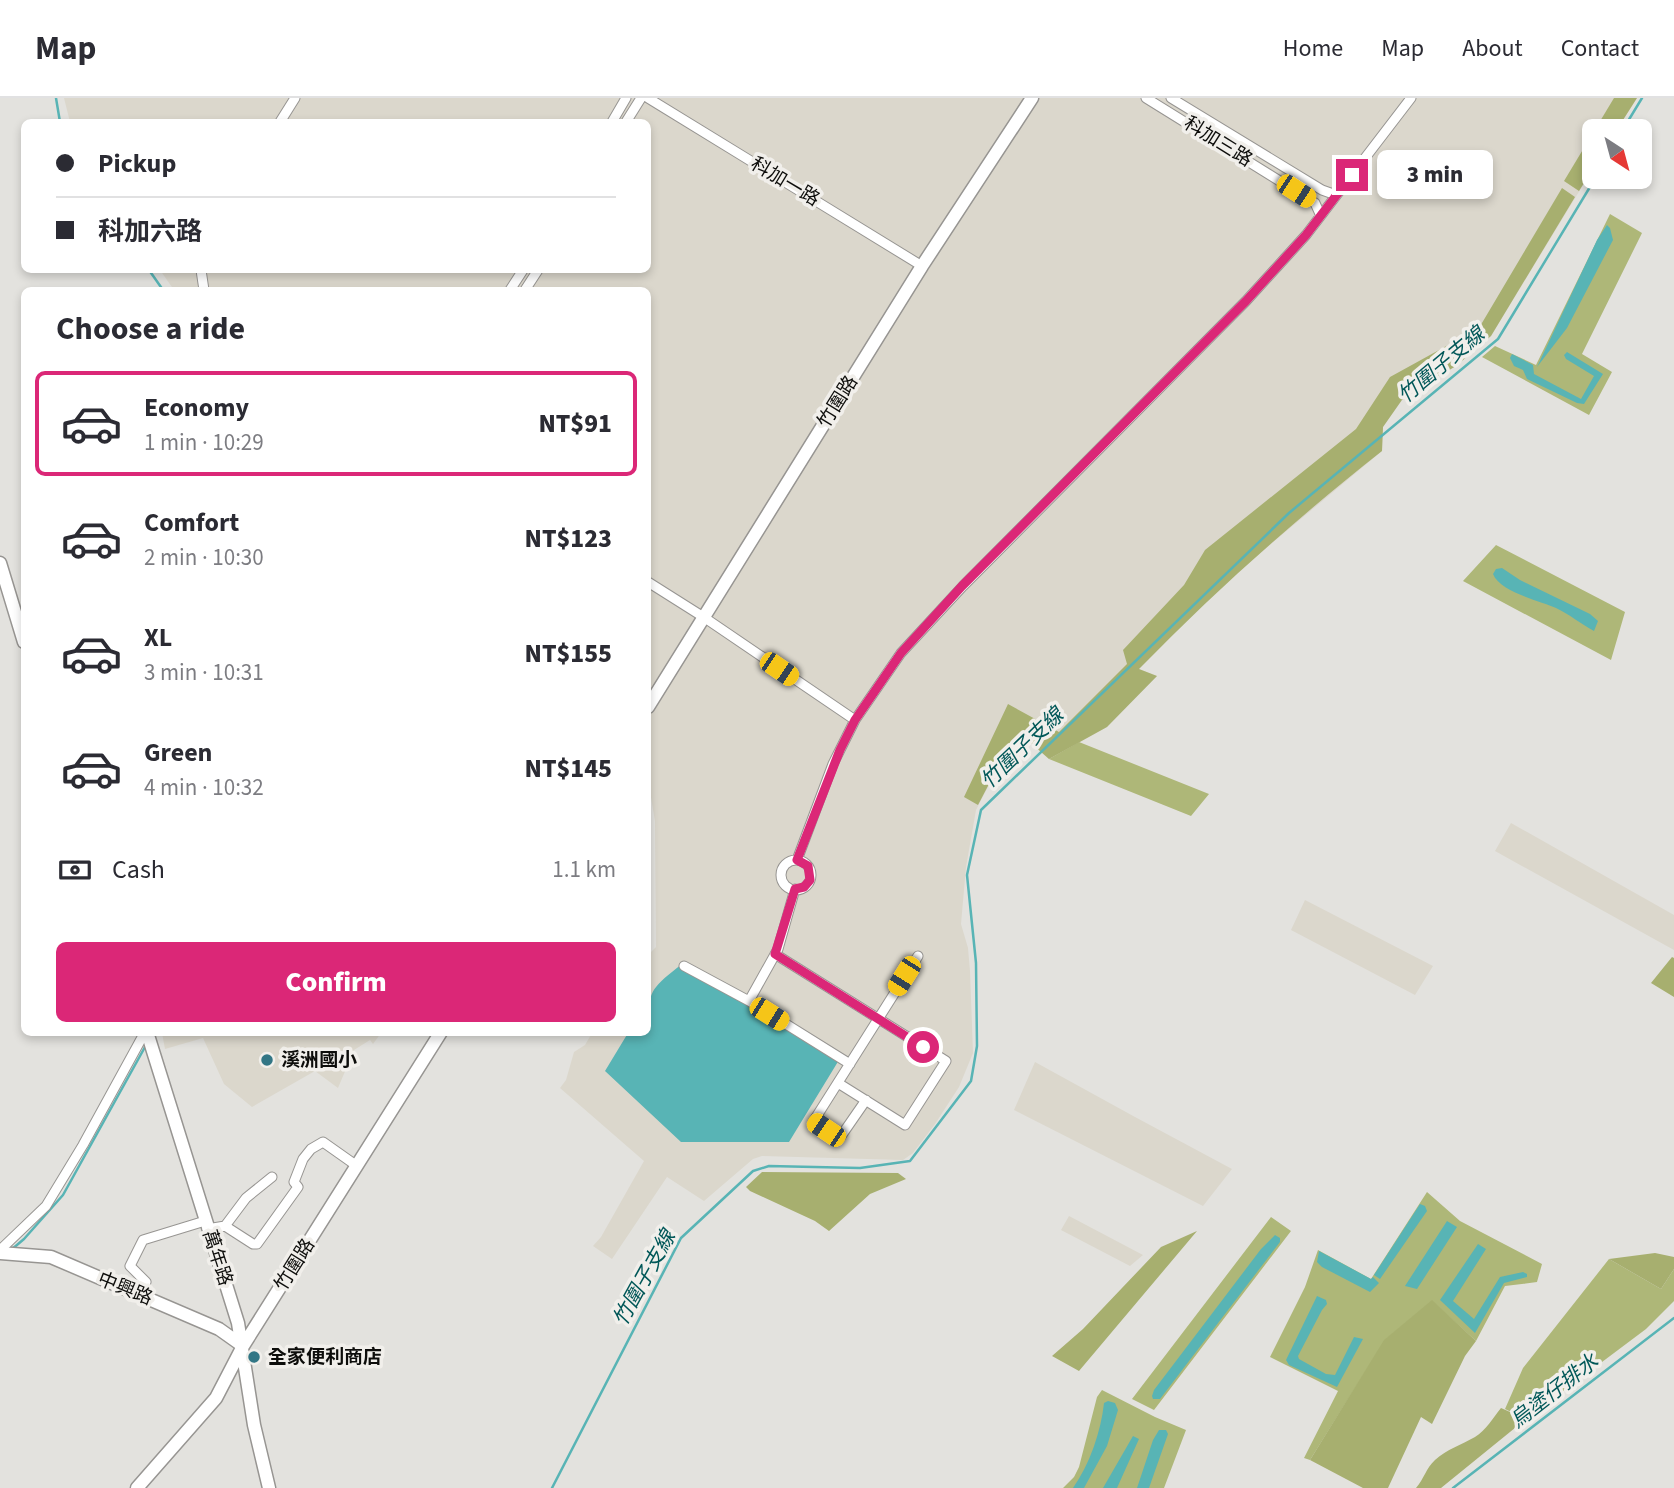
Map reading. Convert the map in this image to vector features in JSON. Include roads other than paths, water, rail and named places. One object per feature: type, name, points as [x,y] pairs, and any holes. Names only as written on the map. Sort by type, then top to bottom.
[{"type":"street","points":[[282,119],[295,98]]},
{"type":"street","points":[[614,119],[626,98]]},
{"type":"street","points":[[628,119],[641,98]]},
{"type":"street","name":"科加一路","points":[[648,98],[922,266]]},
{"type":"street","name":"竹圍路","points":[[651,702],[922,266],[1032,98]]},
{"type":"street","name":"科加三路","points":[[1146,98],[1315,203],[1320,214]]},
{"type":"street","name":"科加三路","points":[[1171,98],[1322,190],[1336,195]]},
{"type":"street","points":[[797,860],[833,764],[855,720],[901,653],[931,618],[1246,301],[1306,235],[1411,98]]},
{"type":"street","points":[[0,563],[21,632]]},
{"type":"street","points":[[651,584],[855,720]]},
{"type":"street","points":[[797,860],[808,866],[811,876],[804,887],[795,889],[783,881],[782,871],[787,863],[797,860]]},
{"type":"street","points":[[749,1001],[775,954],[795,889]]},
{"type":"street","points":[[775,954],[946,1061],[905,1125],[838,1083]]},
{"type":"street","points":[[866,1100],[839,1139],[813,1122],[918,956]]},
{"type":"street","points":[[684,966],[749,1001],[850,1064]]},
{"type":"street","points":[[3,1252],[46,1206],[148,1036]]},
{"type":"street","name":"萬年路","points":[[148,1036],[238,1323],[254,1425],[269,1488]]},
{"type":"street","name":"竹圍路","points":[[137,1488],[216,1398],[243,1346],[439,1036]]},
{"type":"street","points":[[139,1296],[146,1282],[130,1266],[143,1240],[206,1225],[225,1226],[257,1244],[298,1187],[294,1182],[303,1159],[311,1149],[323,1142],[357,1166]]},
{"type":"street","points":[[225,1226],[246,1198],[272,1177]]},
{"type":"street","name":"中興路","points":[[3,1252],[51,1257],[219,1329],[243,1346]]},
{"type":"water","points":[[1607,225],[1613,240],[1567,328],[1537,367],[1597,240]]},
{"type":"water","points":[[1567,352],[1603,374],[1584,404],[1527,379],[1523,370],[1514,366],[1510,358],[1512,354],[1533,365],[1534,374],[1581,399],[1594,376],[1566,359],[1564,355]]},
{"type":"water","points":[[1502,568],[1520,580],[1590,614],[1598,621],[1594,631],[1556,608],[1504,586],[1493,574],[1496,569]]},
{"type":"water","points":[[682,964],[839,1060],[789,1142],[681,1142],[605,1071],[626,1036],[651,1036],[651,997],[663,980]]},
{"type":"water","points":[[1420,1204],[1425,1206],[1427,1211],[1380,1279],[1374,1275]]},
{"type":"water","points":[[1447,1221],[1457,1227],[1417,1289],[1405,1286]]},
{"type":"water","points":[[1275,1235],[1280,1238],[1280,1242],[1160,1399],[1153,1399],[1154,1390],[1261,1249]]},
{"type":"water","points":[[1478,1244],[1486,1249],[1453,1301],[1474,1319],[1500,1277],[1523,1272],[1527,1277],[1504,1283],[1475,1333],[1440,1300]]},
{"type":"water","points":[[1319,1251],[1371,1279],[1373,1277],[1379,1283],[1370,1292],[1322,1267],[1317,1262]]},
{"type":"water","points":[[1317,1296],[1326,1300],[1327,1304],[1298,1356],[1299,1359],[1326,1374],[1335,1375],[1354,1337],[1363,1339],[1337,1387],[1289,1365],[1286,1360]]},
{"type":"water","points":[[1104,1403],[1115,1403],[1118,1410],[1107,1446],[1084,1488],[1073,1488],[1089,1458]]},
{"type":"water","points":[[1159,1430],[1166,1430],[1168,1434],[1149,1488],[1137,1488],[1153,1440]]},
{"type":"water","points":[[1133,1436],[1139,1439],[1117,1488],[1103,1488]]},
{"type":"waterway","points":[[56,98],[60,119]]},
{"type":"waterway","name":"竹圍子支線","points":[[1629,119],[1642,98]]},
{"type":"waterway","name":"竹圍子支線","points":[[552,1488],[681,1238],[753,1171],[769,1166],[860,1168],[910,1161],[971,1081],[977,1046],[976,963],[967,875],[981,810],[1289,513],[1498,339],[1589,189]]},
{"type":"waterway","points":[[151,273],[161,287]]},
{"type":"waterway","points":[[11,1250],[63,1195],[145,1047]]},
{"type":"waterway","name":"烏塗仔排水","points":[[1453,1488],[1674,1318]]},
{"type":"place","name":"溪洲國小","points":[[267,1060]]},
{"type":"place","name":"全家便利商店","points":[[254,1357]]}]
